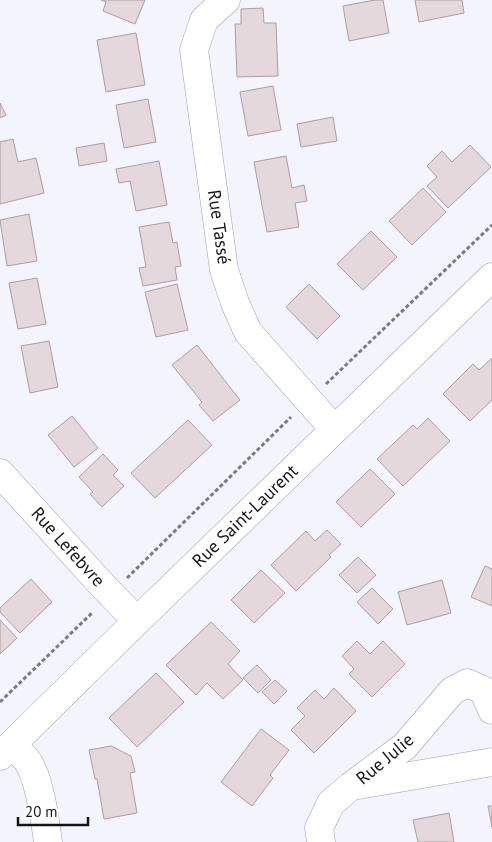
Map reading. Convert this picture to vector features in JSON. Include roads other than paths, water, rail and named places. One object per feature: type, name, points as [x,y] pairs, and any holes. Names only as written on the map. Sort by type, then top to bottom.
[{"type":"street","name":"Rue Tassé","points":[[226,0],[204,20],[194,50],[224,270],[248,332],[334,429]]},
{"type":"street","name":"Rue Saint-Laurent","points":[[6,751],[137,621],[492,277]]},
{"type":"street","name":"Rue Lefebvre","points":[[0,473],[137,621]]},
{"type":"street","name":"Rue Julie","points":[[351,786],[405,746],[452,691],[467,683],[483,690],[492,710]]},
{"type":"street","points":[[6,751],[28,762],[32,769],[41,799],[48,842]]},
{"type":"street","name":"Rue Julie","points":[[351,786],[492,762]]},
{"type":"street","points":[[321,842],[319,828],[331,803],[351,786]]}]
